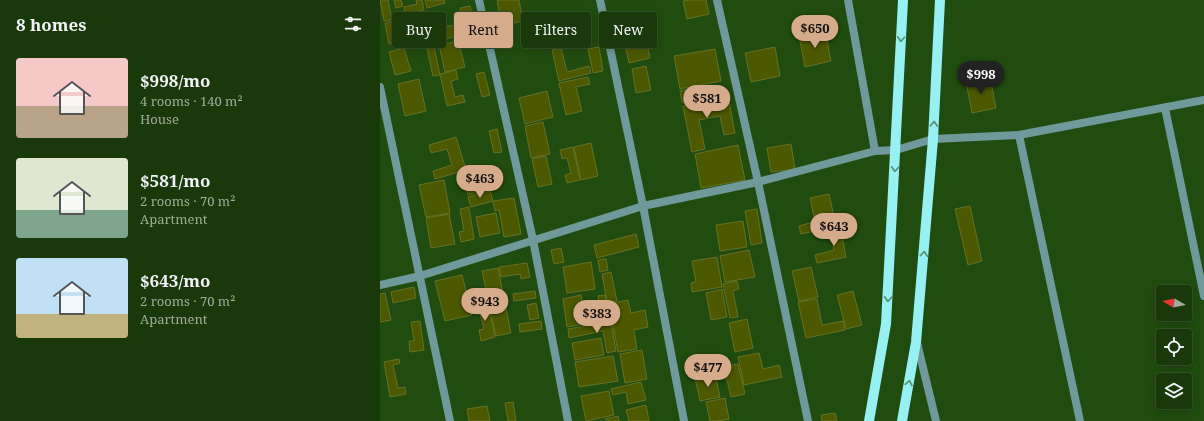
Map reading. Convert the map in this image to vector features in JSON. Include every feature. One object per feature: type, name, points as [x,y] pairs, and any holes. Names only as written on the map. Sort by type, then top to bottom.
[{"type":"main road","points":[[869,421],[886,324],[903,0]]},
{"type":"main road","points":[[902,421],[916,342],[933,139],[940,0]]},
{"type":"street","points":[[479,0],[532,240],[568,421]]},
{"type":"street","points":[[600,0],[643,206],[684,421]]},
{"type":"street","points":[[717,0],[758,182],[808,421]]},
{"type":"street","points":[[848,0],[875,150]]},
{"type":"street","points":[[380,87],[450,421]]},
{"type":"street","points":[[380,285],[420,276],[643,206],[758,182],[875,150],[896,150],[933,139],[1019,135],[1204,100]]},
{"type":"street","points":[[1165,108],[1204,296]]},
{"type":"street","points":[[1019,135],[1080,421]]},
{"type":"street","points":[[916,342],[936,421]]},
{"type":"building","points":[[380,0],[388,0],[392,19],[384,21]]},
{"type":"building","points":[[394,0],[401,0],[403,6],[396,8]]},
{"type":"building","points":[[416,0],[422,0],[424,10],[405,12],[404,7],[417,4]]},
{"type":"building","points":[[425,0],[444,0],[445,3],[427,8]]},
{"type":"building","points":[[519,0],[521,21],[513,23],[513,12],[499,12],[497,1]]},
{"type":"building","points":[[706,0],[709,14],[687,19],[683,1]]},
{"type":"building","points":[[470,6],[471,12],[461,12],[460,8]]},
{"type":"building","points":[[391,21],[392,44],[389,44],[385,23]]},
{"type":"building","points":[[454,25],[454,37],[446,38],[446,27]]},
{"type":"building","points":[[825,31],[831,61],[805,67],[799,36]]},
{"type":"building","points":[[454,42],[454,48],[460,48],[465,67],[445,72],[440,48],[446,48],[446,44]]},
{"type":"building","points":[[599,47],[603,71],[593,73],[588,49]]},
{"type":"building","points":[[775,47],[780,76],[751,82],[745,53]]},
{"type":"building","points":[[404,48],[411,71],[395,75],[389,52]]},
{"type":"building","points":[[427,48],[434,48],[440,75],[433,76]]},
{"type":"building","points":[[561,48],[567,72],[589,66],[591,73],[559,81],[552,50]]},
{"type":"building","points":[[626,48],[648,48],[650,58],[629,63]]},
{"type":"building","points":[[715,49],[721,81],[680,89],[674,56]]},
{"type":"building","points":[[646,66],[651,90],[636,93],[632,69]]},
{"type":"building","points":[[456,70],[458,79],[451,81],[455,97],[463,95],[465,102],[447,106],[440,74]]},
{"type":"building","points":[[484,72],[490,95],[482,97],[476,74]]},
{"type":"building","points":[[588,77],[590,84],[576,87],[582,111],[566,115],[559,83]]},
{"type":"building","points":[[990,77],[996,108],[972,113],[966,82]]},
{"type":"building","points":[[419,79],[426,111],[405,116],[398,84]]},
{"type":"building","points":[[711,85],[713,97],[682,103],[680,91]]},
{"type":"building","points":[[547,91],[553,117],[525,124],[519,98]]},
{"type":"building","points":[[728,96],[735,133],[724,135],[720,116],[699,120],[705,149],[692,152],[683,106]]},
{"type":"building","points":[[543,122],[550,154],[531,158],[525,126]]},
{"type":"building","points":[[497,129],[502,152],[494,153],[489,131]]},
{"type":"building","points":[[456,137],[466,170],[435,179],[433,171],[452,165],[447,149],[431,153],[429,145]]},
{"type":"building","points":[[591,143],[598,176],[581,180],[574,147]]},
{"type":"building","points":[[791,144],[795,169],[771,172],[767,148]]},
{"type":"building","points":[[738,145],[745,180],[701,188],[695,154]]},
{"type":"building","points":[[573,147],[580,180],[567,183],[565,175],[571,173],[567,158],[562,159],[560,150]]},
{"type":"building","points":[[546,156],[552,184],[538,187],[532,159]]},
{"type":"building","points":[[495,167],[497,175],[472,181],[475,193],[468,195],[463,174]]},
{"type":"building","points":[[444,180],[450,213],[426,217],[419,185]]},
{"type":"building","points":[[490,191],[493,201],[471,207],[468,197]]},
{"type":"building","points":[[829,194],[836,226],[817,230],[810,198]]},
{"type":"building","points":[[514,198],[521,234],[504,237],[499,210],[495,211],[493,201]]},
{"type":"building","points":[[970,206],[982,261],[968,265],[955,209]]},
{"type":"building","points":[[469,207],[474,239],[461,242],[459,232],[464,231],[460,209]]},
{"type":"building","points":[[757,209],[762,243],[751,245],[745,211]]},
{"type":"building","points":[[496,213],[500,233],[480,237],[476,217]]},
{"type":"building","points":[[449,214],[455,244],[431,248],[426,218]]},
{"type":"building","points":[[743,221],[747,247],[720,251],[716,225]]},
{"type":"building","points":[[813,222],[815,231],[801,234],[799,226]]},
{"type":"building","points":[[840,226],[846,257],[817,263],[815,255],[834,250],[830,228]]},
{"type":"building","points":[[636,234],[639,247],[597,258],[594,245]]},
{"type":"building","points":[[561,248],[564,262],[554,264],[551,250]]},
{"type":"building","points":[[749,250],[755,277],[725,282],[720,256]]},
{"type":"building","points":[[717,257],[722,287],[692,292],[691,283],[696,282],[692,261]]},
{"type":"building","points":[[606,259],[608,270],[600,272],[598,260]]},
{"type":"building","points":[[591,262],[595,289],[567,293],[563,267]]},
{"type":"building","points":[[527,263],[530,277],[521,279],[520,274],[501,277],[499,267]]},
{"type":"building","points":[[811,267],[818,297],[799,301],[792,271]]},
{"type":"building","points":[[498,268],[511,333],[496,336],[482,271]]},
{"type":"building","points":[[611,272],[617,301],[607,302],[602,274]]},
{"type":"building","points":[[462,275],[472,315],[445,321],[435,281]]},
{"type":"building","points":[[737,281],[739,289],[733,291],[738,317],[730,318],[723,284]]},
{"type":"building","points":[[414,287],[416,298],[393,303],[391,292]]},
{"type":"building","points":[[722,289],[727,317],[711,320],[706,293]]},
{"type":"building","points":[[535,291],[536,298],[514,301],[513,294]]},
{"type":"building","points":[[853,291],[862,325],[846,329],[837,295]]},
{"type":"building","points":[[385,293],[391,320],[380,322],[380,294]]},
{"type":"building","points":[[581,295],[586,324],[567,327],[563,299]]},
{"type":"building","points":[[605,295],[609,320],[596,322],[594,315],[601,314],[598,296]]},
{"type":"building","points":[[817,299],[822,325],[843,321],[845,330],[806,338],[798,302]]},
{"type":"building","points":[[628,300],[631,313],[645,310],[648,327],[634,330],[637,349],[618,352],[609,304]]},
{"type":"building","points":[[536,303],[539,318],[530,320],[527,305]]},
{"type":"building","points":[[488,304],[495,337],[481,341],[479,330],[484,329],[480,314],[475,314],[474,307]]},
{"type":"building","points":[[747,319],[753,348],[735,352],[729,323]]},
{"type":"building","points":[[420,321],[424,350],[410,352],[409,341],[414,341],[411,322]]},
{"type":"building","points":[[541,321],[542,329],[520,332],[519,324]]},
{"type":"building","points":[[611,322],[616,351],[607,353],[603,331],[569,338],[568,329]]},
{"type":"building","points":[[601,338],[604,355],[575,360],[572,343]]},
{"type":"building","points":[[642,350],[647,379],[625,383],[620,354]]},
{"type":"building","points":[[759,353],[763,369],[779,365],[782,377],[744,385],[738,357]]},
{"type":"building","points":[[613,356],[618,381],[579,387],[575,362]]},
{"type":"building","points":[[399,359],[400,363],[393,365],[398,388],[405,387],[406,394],[390,397],[384,362]]},
{"type":"building","points":[[738,364],[745,394],[731,397],[724,367]]},
{"type":"building","points":[[715,374],[720,397],[700,401],[695,378]]},
{"type":"building","points":[[641,382],[646,400],[628,404],[626,392],[613,395],[611,389]]},
{"type":"building","points":[[609,391],[614,415],[586,421],[581,396]]},
{"type":"building","points":[[725,398],[729,419],[710,421],[706,402]]},
{"type":"building","points":[[513,402],[516,421],[508,421],[505,403]]},
{"type":"building","points":[[646,405],[649,421],[629,421],[626,410]]},
{"type":"building","points":[[487,406],[490,421],[469,421],[467,409]]},
{"type":"building","points":[[835,413],[837,421],[822,421],[821,415]]},
{"type":"building","points":[[618,416],[619,421],[606,421],[605,419]]}]
